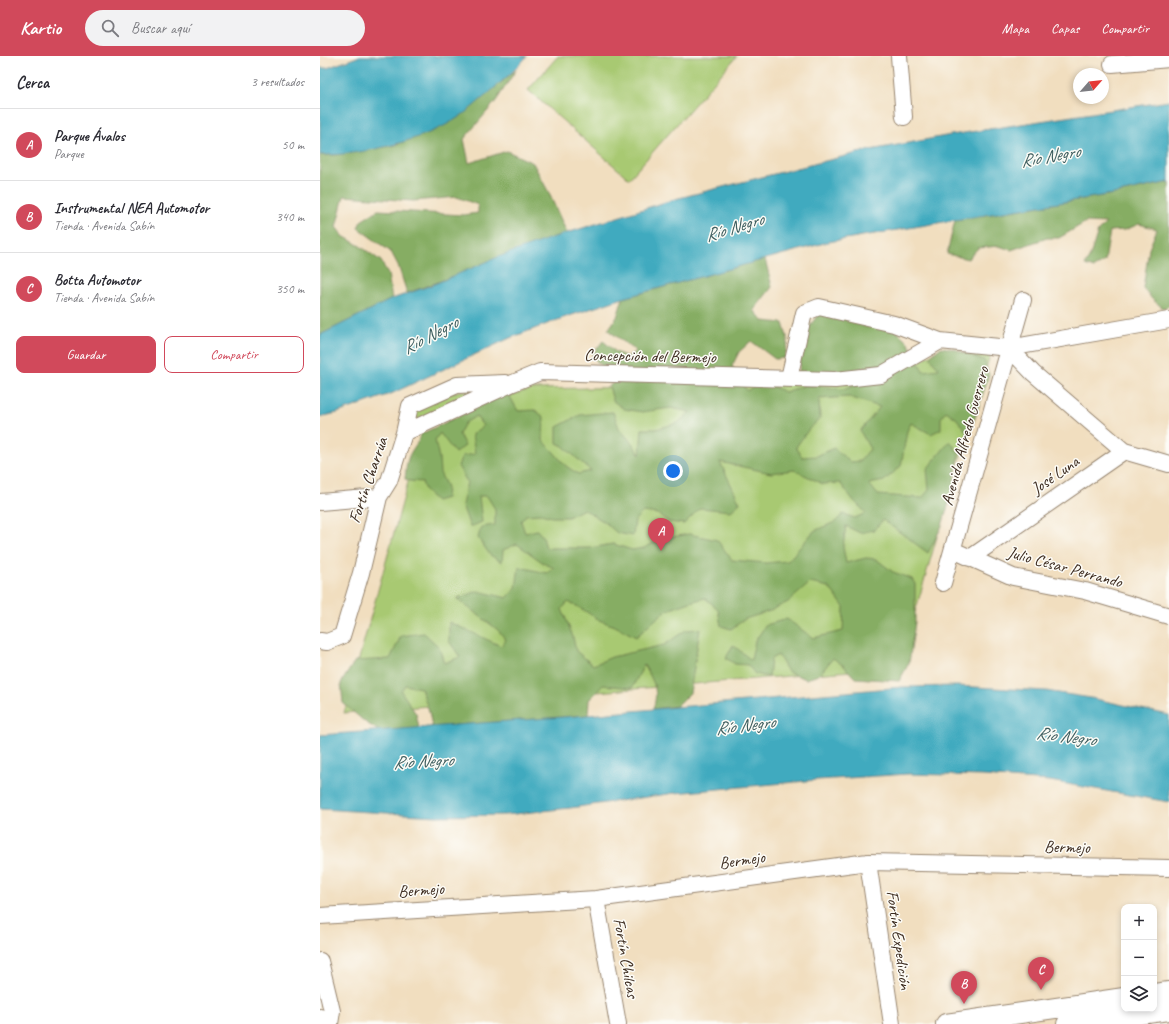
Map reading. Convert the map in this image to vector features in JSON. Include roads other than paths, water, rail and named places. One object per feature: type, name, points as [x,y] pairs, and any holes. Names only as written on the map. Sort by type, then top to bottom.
[{"type":"main road","points":[[1157,994],[1169,992]]},
{"type":"main road","points":[[946,1024],[1121,998]]},
{"type":"main road","points":[[1067,1024],[1169,1010]]},
{"type":"main road","points":[[320,1019],[329,1024]]},
{"type":"street","points":[[899,56],[904,117]]},
{"type":"street","points":[[1112,64],[1169,59]]},
{"type":"street","name":"Avenida Alfredo Guerrero","points":[[943,583],[1023,300]]},
{"type":"street","points":[[789,378],[804,313],[819,307],[894,324],[940,341],[1009,348],[1169,320]]},
{"type":"street","name":"Concepción del Bermejo","points":[[404,433],[512,383],[540,372],[835,380],[881,375],[940,341]]},
{"type":"street","points":[[1009,348],[1033,373],[1124,450],[1169,464]]},
{"type":"street","name":"Concepción del Bermejo","points":[[410,406],[457,385],[512,383]]},
{"type":"street","name":"Fortín Charrúa","points":[[320,641],[327,642],[342,636],[361,574],[379,498],[389,481],[404,433],[410,406]]},
{"type":"street","name":"José Luna","points":[[970,558],[1124,450]]},
{"type":"street","points":[[320,502],[379,498]]},
{"type":"street","name":"Julio César Perrando","points":[[953,550],[1013,577],[1086,592],[1169,616]]},
{"type":"street","name":"Bermejo","points":[[320,916],[596,899],[868,862],[1169,868]]},
{"type":"street","name":"Fortín Expedición","points":[[868,862],[892,1024]]},
{"type":"street","name":"Fortín Chilcas","points":[[596,899],[618,1024]]},
{"type":"street","points":[[320,961],[332,1011],[329,1024]]},
{"type":"water","points":[[360,56],[527,56],[509,75],[475,105],[445,125],[429,133],[392,145],[354,153],[320,155],[320,68],[327,68]]},
{"type":"water","name":"Río Negro","points":[[1169,101],[1169,182],[1119,193],[828,242],[623,298],[510,338],[393,393],[337,413],[320,417],[320,335],[392,299],[432,285],[498,257],[551,238],[675,199],[865,151],[951,135]]},
{"type":"water","name":"Río Negro","points":[[957,686],[1046,691],[1091,698],[1169,715],[1169,802],[1050,781],[983,776],[908,774],[817,780],[675,793],[570,808],[505,815],[437,816],[320,809],[320,735],[576,716],[902,687]]},
{"type":"place","name":"Parque Ávalos","points":[[661,551]]},
{"type":"place","name":"Botta Automotor","points":[[1041,990]]},
{"type":"place","name":"Instrumental NEA Automotor","points":[[964,1004]]}]
